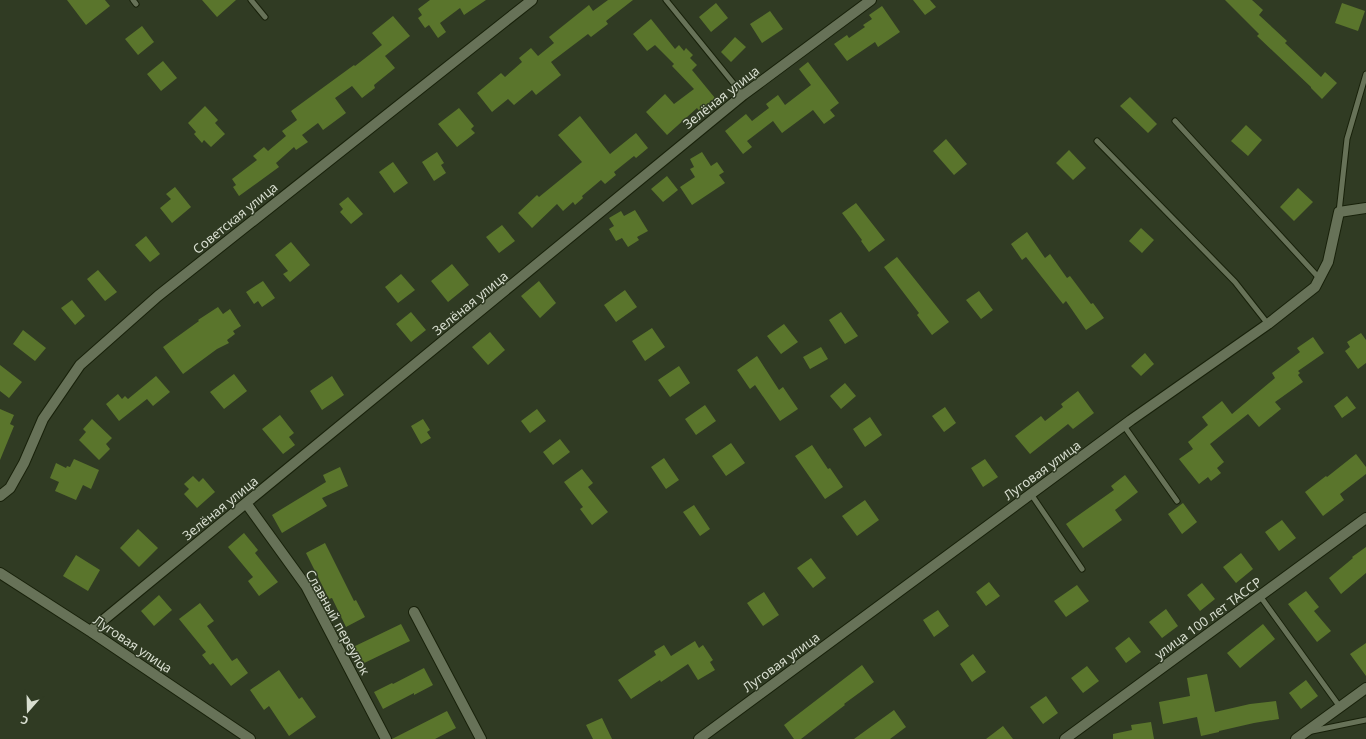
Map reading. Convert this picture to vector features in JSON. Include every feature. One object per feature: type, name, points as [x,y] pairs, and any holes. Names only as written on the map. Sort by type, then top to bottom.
[{"type":"street","name":"Зелёная улица","points":[[90,631],[743,96],[871,0]]},
{"type":"street","name":"Советская улица","points":[[0,496],[10,488],[24,463],[43,419],[80,365],[158,296],[526,3]]},
{"type":"street","points":[[1339,212],[1366,208]]},
{"type":"street","name":"Луговая улица","points":[[699,739],[1124,426],[1268,324],[1315,287],[1328,262],[1339,212]]},
{"type":"street","name":"Славный переулок","points":[[246,503],[306,586],[386,739]]},
{"type":"street","name":"улица 100 лет ТАССР","points":[[1065,739],[1366,518]]},
{"type":"street","name":"Луговая улица","points":[[0,573],[90,631],[250,739]]},
{"type":"street","points":[[414,612],[481,739]]},
{"type":"street","points":[[1296,739],[1366,688]]},
{"type":"lane","points":[[251,0],[265,17]]},
{"type":"lane","points":[[666,0],[743,96]]},
{"type":"lane","points":[[1339,212],[1347,139],[1366,74]]},
{"type":"lane","points":[[1175,121],[1320,279]]},
{"type":"lane","points":[[1097,141],[1235,282],[1268,324]]},
{"type":"lane","points":[[1124,426],[1177,501]]},
{"type":"lane","points":[[1031,494],[1082,569]]},
{"type":"lane","points":[[1260,596],[1340,707]]},
{"type":"lane","points":[[1306,732],[1366,720]]},
{"type":"building","points":[[67,0],[105,0],[110,6],[86,25]]},
{"type":"building","points":[[202,0],[236,0],[217,17]]},
{"type":"building","points":[[430,0],[486,0],[464,15],[460,8],[440,23],[446,32],[438,38],[429,25],[425,28],[418,18],[422,15],[418,9]]},
{"type":"building","points":[[608,0],[633,0],[606,21],[608,24],[591,37],[588,34],[551,62],[561,75],[536,95],[532,90],[514,105],[508,99],[492,112],[477,93],[501,73],[505,77],[522,62],[519,58],[531,48],[538,56],[554,43],[549,37],[589,5],[593,11]]},
{"type":"building","points":[[913,0],[930,0],[936,7],[925,15]]},
{"type":"building","points":[[1225,0],[1252,0],[1263,10],[1259,15],[1287,41],[1285,43],[1321,77],[1325,72],[1337,83],[1322,99],[1257,36],[1259,34]]},
{"type":"building","points":[[716,3],[728,18],[711,32],[699,17]]},
{"type":"building","points":[[1342,3],[1365,11],[1358,31],[1335,23]]},
{"type":"building","points":[[882,6],[900,32],[878,47],[875,42],[847,61],[834,44],[847,35],[849,38],[865,27],[863,25],[872,19],[869,15]]},
{"type":"building","points":[[770,11],[783,29],[762,43],[750,24]]},
{"type":"building","points":[[393,16],[410,36],[385,56],[395,68],[374,85],[375,88],[362,98],[352,86],[335,98],[346,113],[323,130],[318,123],[302,135],[308,142],[296,150],[294,147],[276,163],[279,167],[239,196],[233,187],[236,185],[232,179],[257,160],[253,156],[264,147],[268,151],[286,136],[282,131],[297,120],[291,111],[382,45],[372,33]]},
{"type":"building","points":[[651,19],[675,49],[679,45],[684,51],[686,48],[693,55],[690,58],[697,65],[692,70],[715,98],[699,111],[697,108],[667,135],[646,112],[665,94],[674,104],[694,89],[672,66],[674,64],[655,45],[647,51],[633,34]]},
{"type":"building","points":[[142,26],[154,42],[138,55],[125,39]]},
{"type":"building","points":[[735,37],[746,47],[731,62],[721,52]]},
{"type":"building","points":[[163,61],[177,78],[161,91],[147,74]]},
{"type":"building","points":[[808,62],[839,103],[830,110],[835,116],[824,124],[813,110],[782,133],[773,121],[747,141],[752,147],[743,154],[725,131],[746,114],[752,121],[769,108],[766,104],[778,95],[785,105],[811,85],[799,69]]},
{"type":"building","points":[[1130,97],[1157,124],[1148,133],[1120,106]]},
{"type":"building","points":[[205,106],[218,120],[215,123],[225,134],[211,147],[204,140],[202,143],[194,134],[196,132],[188,123]]},
{"type":"building","points":[[459,108],[474,126],[471,129],[475,133],[457,147],[438,124]]},
{"type":"building","points":[[580,116],[610,154],[636,133],[648,148],[636,158],[634,156],[614,172],[616,175],[605,184],[601,180],[582,196],[583,198],[575,205],[573,202],[563,211],[557,204],[532,228],[518,213],[537,195],[539,197],[582,162],[558,135]]},
{"type":"building","points":[[1246,125],[1262,140],[1248,156],[1231,141]]},
{"type":"building","points":[[946,139],[967,164],[954,175],[933,151]]},
{"type":"building","points":[[1069,150],[1086,168],[1073,180],[1056,163]]},
{"type":"building","points":[[437,152],[444,163],[441,165],[446,173],[434,181],[422,162]]},
{"type":"building","points":[[702,152],[711,166],[717,162],[724,172],[719,175],[725,183],[692,205],[680,187],[695,177],[690,169],[694,167],[690,159]]},
{"type":"building","points":[[393,162],[408,183],[394,193],[379,172]]},
{"type":"building","points":[[667,176],[678,190],[663,202],[651,189]]},
{"type":"building","points":[[175,187],[191,207],[172,223],[160,208],[171,199],[166,194]]},
{"type":"building","points":[[1298,188],[1313,202],[1294,221],[1280,207]]},
{"type":"building","points":[[348,197],[363,214],[351,224],[340,212],[343,209],[339,204]]},
{"type":"building","points":[[856,203],[885,240],[869,252],[842,213]]},
{"type":"building","points":[[635,210],[648,231],[637,237],[639,240],[628,247],[622,238],[616,241],[609,229],[614,226],[609,218],[621,211],[624,216]]},
{"type":"building","points":[[502,225],[515,241],[499,253],[486,237]]},
{"type":"building","points":[[1141,228],[1154,240],[1142,253],[1129,241]]},
{"type":"building","points":[[1027,232],[1045,258],[1050,254],[1067,278],[1070,276],[1091,304],[1093,303],[1104,318],[1086,330],[1066,301],[1063,304],[1026,257],[1022,260],[1011,244]]},
{"type":"building","points":[[146,236],[160,254],[150,262],[135,245]]},
{"type":"building","points":[[291,242],[310,265],[290,282],[283,274],[288,271],[275,255]]},
{"type":"building","points":[[897,257],[949,322],[932,335],[917,315],[919,313],[884,267]]},
{"type":"building","points":[[452,264],[469,285],[448,302],[431,281]]},
{"type":"building","points":[[98,270],[117,292],[105,301],[87,279]]},
{"type":"building","points":[[401,274],[415,290],[398,303],[385,287]]},
{"type":"building","points":[[263,281],[275,298],[262,307],[258,301],[254,304],[246,292]]},
{"type":"building","points":[[539,281],[556,303],[540,318],[521,296]]},
{"type":"building","points":[[625,290],[637,307],[616,322],[604,305]]},
{"type":"building","points":[[979,291],[993,310],[981,319],[966,300]]},
{"type":"building","points":[[72,300],[85,316],[75,325],[61,308]]},
{"type":"building","points":[[218,307],[223,314],[230,309],[241,326],[233,331],[235,334],[227,340],[229,343],[217,349],[183,374],[163,347],[199,321],[198,320]]},
{"type":"building","points":[[411,312],[426,330],[411,342],[396,324]]},
{"type":"building","points":[[841,312],[858,336],[845,344],[829,320]]},
{"type":"building","points":[[784,324],[798,342],[781,354],[767,336]]},
{"type":"building","points":[[652,328],[665,347],[645,361],[632,341]]},
{"type":"building","points":[[23,330],[46,348],[35,361],[13,344]]},
{"type":"building","points":[[490,332],[505,350],[488,365],[472,347]]},
{"type":"building","points":[[1361,333],[1366,340],[1366,363],[1358,369],[1345,351],[1350,347],[1347,342]]},
{"type":"building","points":[[1313,337],[1324,353],[1298,371],[1300,373],[1298,375],[1303,382],[1275,402],[1281,409],[1259,427],[1248,414],[1210,444],[1224,462],[1217,468],[1221,473],[1211,481],[1208,477],[1199,484],[1179,459],[1193,449],[1188,442],[1208,425],[1202,417],[1222,401],[1232,414],[1275,378],[1272,373],[1300,352],[1297,348]]},
{"type":"building","points":[[821,347],[828,359],[810,369],[803,357]]},
{"type":"building","points":[[1145,353],[1154,364],[1141,376],[1131,366]]},
{"type":"building","points":[[757,356],[779,390],[783,387],[798,409],[780,421],[755,385],[750,389],[737,370]]},
{"type":"building","points":[[0,365],[22,382],[9,398],[0,391]]},
{"type":"building","points":[[679,366],[690,383],[670,397],[658,380]]},
{"type":"building","points":[[234,374],[247,391],[224,409],[210,392]]},
{"type":"building","points":[[156,376],[170,392],[153,406],[147,399],[119,421],[106,404],[118,394],[122,399],[125,396],[128,399]]},
{"type":"building","points":[[332,376],[344,395],[322,410],[310,391]]},
{"type":"building","points":[[845,383],[856,396],[841,409],[830,396]]},
{"type":"building","points":[[1078,391],[1094,413],[1073,429],[1068,424],[1030,454],[1015,436],[1041,416],[1045,421],[1063,407],[1061,404]]},
{"type":"building","points":[[1347,396],[1356,408],[1342,418],[1334,406]]},
{"type":"building","points":[[705,405],[716,421],[696,435],[685,419]]},
{"type":"building","points":[[945,407],[956,423],[944,432],[932,416]]},
{"type":"building","points":[[0,409],[14,415],[10,424],[14,426],[0,460]]},
{"type":"building","points":[[537,409],[546,421],[530,433],[521,421]]},
{"type":"building","points":[[280,415],[294,433],[289,437],[295,445],[283,454],[262,429]]},
{"type":"building","points":[[870,417],[882,435],[865,447],[853,429]]},
{"type":"building","points":[[92,419],[112,438],[106,444],[110,449],[99,460],[79,440],[86,432],[83,429]]},
{"type":"building","points":[[423,419],[430,430],[427,432],[431,438],[421,444],[411,426]]},
{"type":"building","points":[[560,439],[570,452],[553,465],[543,452]]},
{"type":"building","points":[[731,443],[745,463],[726,476],[712,456]]},
{"type":"building","points":[[812,445],[828,469],[830,468],[843,487],[825,499],[795,456]]},
{"type":"building","points":[[1356,454],[1366,467],[1366,474],[1340,494],[1344,500],[1323,516],[1305,492]]},
{"type":"building","points":[[664,458],[679,480],[666,489],[651,467]]},
{"type":"building","points":[[74,459],[99,470],[91,489],[83,485],[76,500],[55,491],[59,482],[50,478],[56,463],[66,468],[67,466],[70,467]]},
{"type":"building","points":[[985,459],[998,477],[983,487],[971,468]]},
{"type":"building","points":[[340,467],[348,486],[322,498],[327,506],[282,533],[272,515],[326,482],[323,475]]},
{"type":"building","points":[[582,469],[593,483],[588,487],[608,512],[592,525],[580,509],[583,507],[564,482]]},
{"type":"building","points":[[1125,475],[1138,492],[1115,510],[1122,520],[1083,548],[1066,524],[1114,490],[1111,486]]},
{"type":"building","points":[[193,476],[199,482],[203,478],[215,492],[197,508],[184,494],[189,489],[184,484]]},
{"type":"building","points":[[865,500],[879,520],[857,536],[842,516]]},
{"type":"building","points":[[1183,503],[1197,522],[1182,534],[1168,514]]},
{"type":"building","points":[[694,505],[710,529],[700,536],[683,512]]},
{"type":"building","points":[[1282,520],[1296,538],[1279,551],[1265,532]]},
{"type":"building","points":[[138,529],[158,548],[139,567],[120,548]]},
{"type":"building","points":[[244,533],[258,550],[255,553],[278,582],[259,596],[248,581],[253,577],[228,547]]},
{"type":"building","points":[[325,543],[354,601],[356,600],[365,617],[346,627],[332,598],[329,599],[306,553]]},
{"type":"building","points":[[1366,547],[1366,573],[1341,594],[1329,578],[1353,558],[1352,557]]},
{"type":"building","points":[[1241,553],[1253,569],[1236,583],[1223,567]]},
{"type":"building","points":[[76,555],[100,570],[88,591],[63,576]]},
{"type":"building","points":[[811,558],[826,578],[813,588],[797,568]]},
{"type":"building","points":[[989,582],[1000,596],[986,606],[976,592]]},
{"type":"building","points":[[1202,583],[1215,599],[1200,611],[1187,595]]},
{"type":"building","points":[[1077,585],[1089,601],[1066,617],[1054,601]]},
{"type":"building","points":[[1306,591],[1319,607],[1314,611],[1331,631],[1317,642],[1288,604]]},
{"type":"building","points":[[764,592],[779,615],[763,626],[747,603]]},
{"type":"building","points":[[159,595],[172,610],[154,626],[141,611]]},
{"type":"building","points":[[200,603],[214,621],[207,626],[232,661],[237,658],[248,673],[231,686],[213,663],[210,665],[202,655],[206,652],[179,619]]},
{"type":"building","points":[[1166,609],[1178,626],[1162,638],[1149,622]]},
{"type":"building","points":[[938,610],[949,626],[934,637],[923,620]]},
{"type":"building","points":[[401,624],[410,641],[360,665],[351,648]]},
{"type":"building","points":[[1263,624],[1275,639],[1240,668],[1227,653]]},
{"type":"building","points":[[1129,637],[1141,652],[1126,663],[1115,648]]},
{"type":"building","points":[[695,641],[699,648],[703,645],[713,660],[710,662],[715,670],[698,680],[688,664],[661,682],[660,680],[631,699],[618,680],[656,655],[654,651],[664,645],[671,656]]},
{"type":"building","points":[[1366,643],[1366,676],[1350,654]]},
{"type":"building","points":[[973,654],[986,672],[972,682],[960,664]]},
{"type":"building","points":[[862,665],[874,682],[801,739],[794,739],[784,725]]},
{"type":"building","points":[[1087,666],[1099,681],[1083,693],[1071,678]]},
{"type":"building","points":[[424,668],[433,685],[383,709],[374,692]]},
{"type":"building","points":[[279,670],[299,699],[302,697],[316,717],[289,736],[269,706],[264,710],[250,690]]},
{"type":"building","points":[[1207,674],[1215,712],[1250,704],[1276,701],[1279,719],[1254,723],[1201,736],[1197,717],[1163,724],[1159,702],[1190,696],[1187,678]]},
{"type":"building","points":[[1306,680],[1318,696],[1301,709],[1289,693]]},
{"type":"building","points":[[1046,696],[1058,713],[1043,724],[1030,707]]},
{"type":"building","points":[[894,710],[906,727],[890,739],[854,739]]},
{"type":"building","points":[[447,711],[456,728],[435,739],[392,739]]},
{"type":"building","points":[[602,718],[612,739],[593,739],[586,725]]},
{"type":"building","points":[[1151,722],[1154,739],[1113,739],[1113,734],[1132,730],[1131,725]]},
{"type":"building","points":[[1003,726],[1013,739],[986,739]]}]
